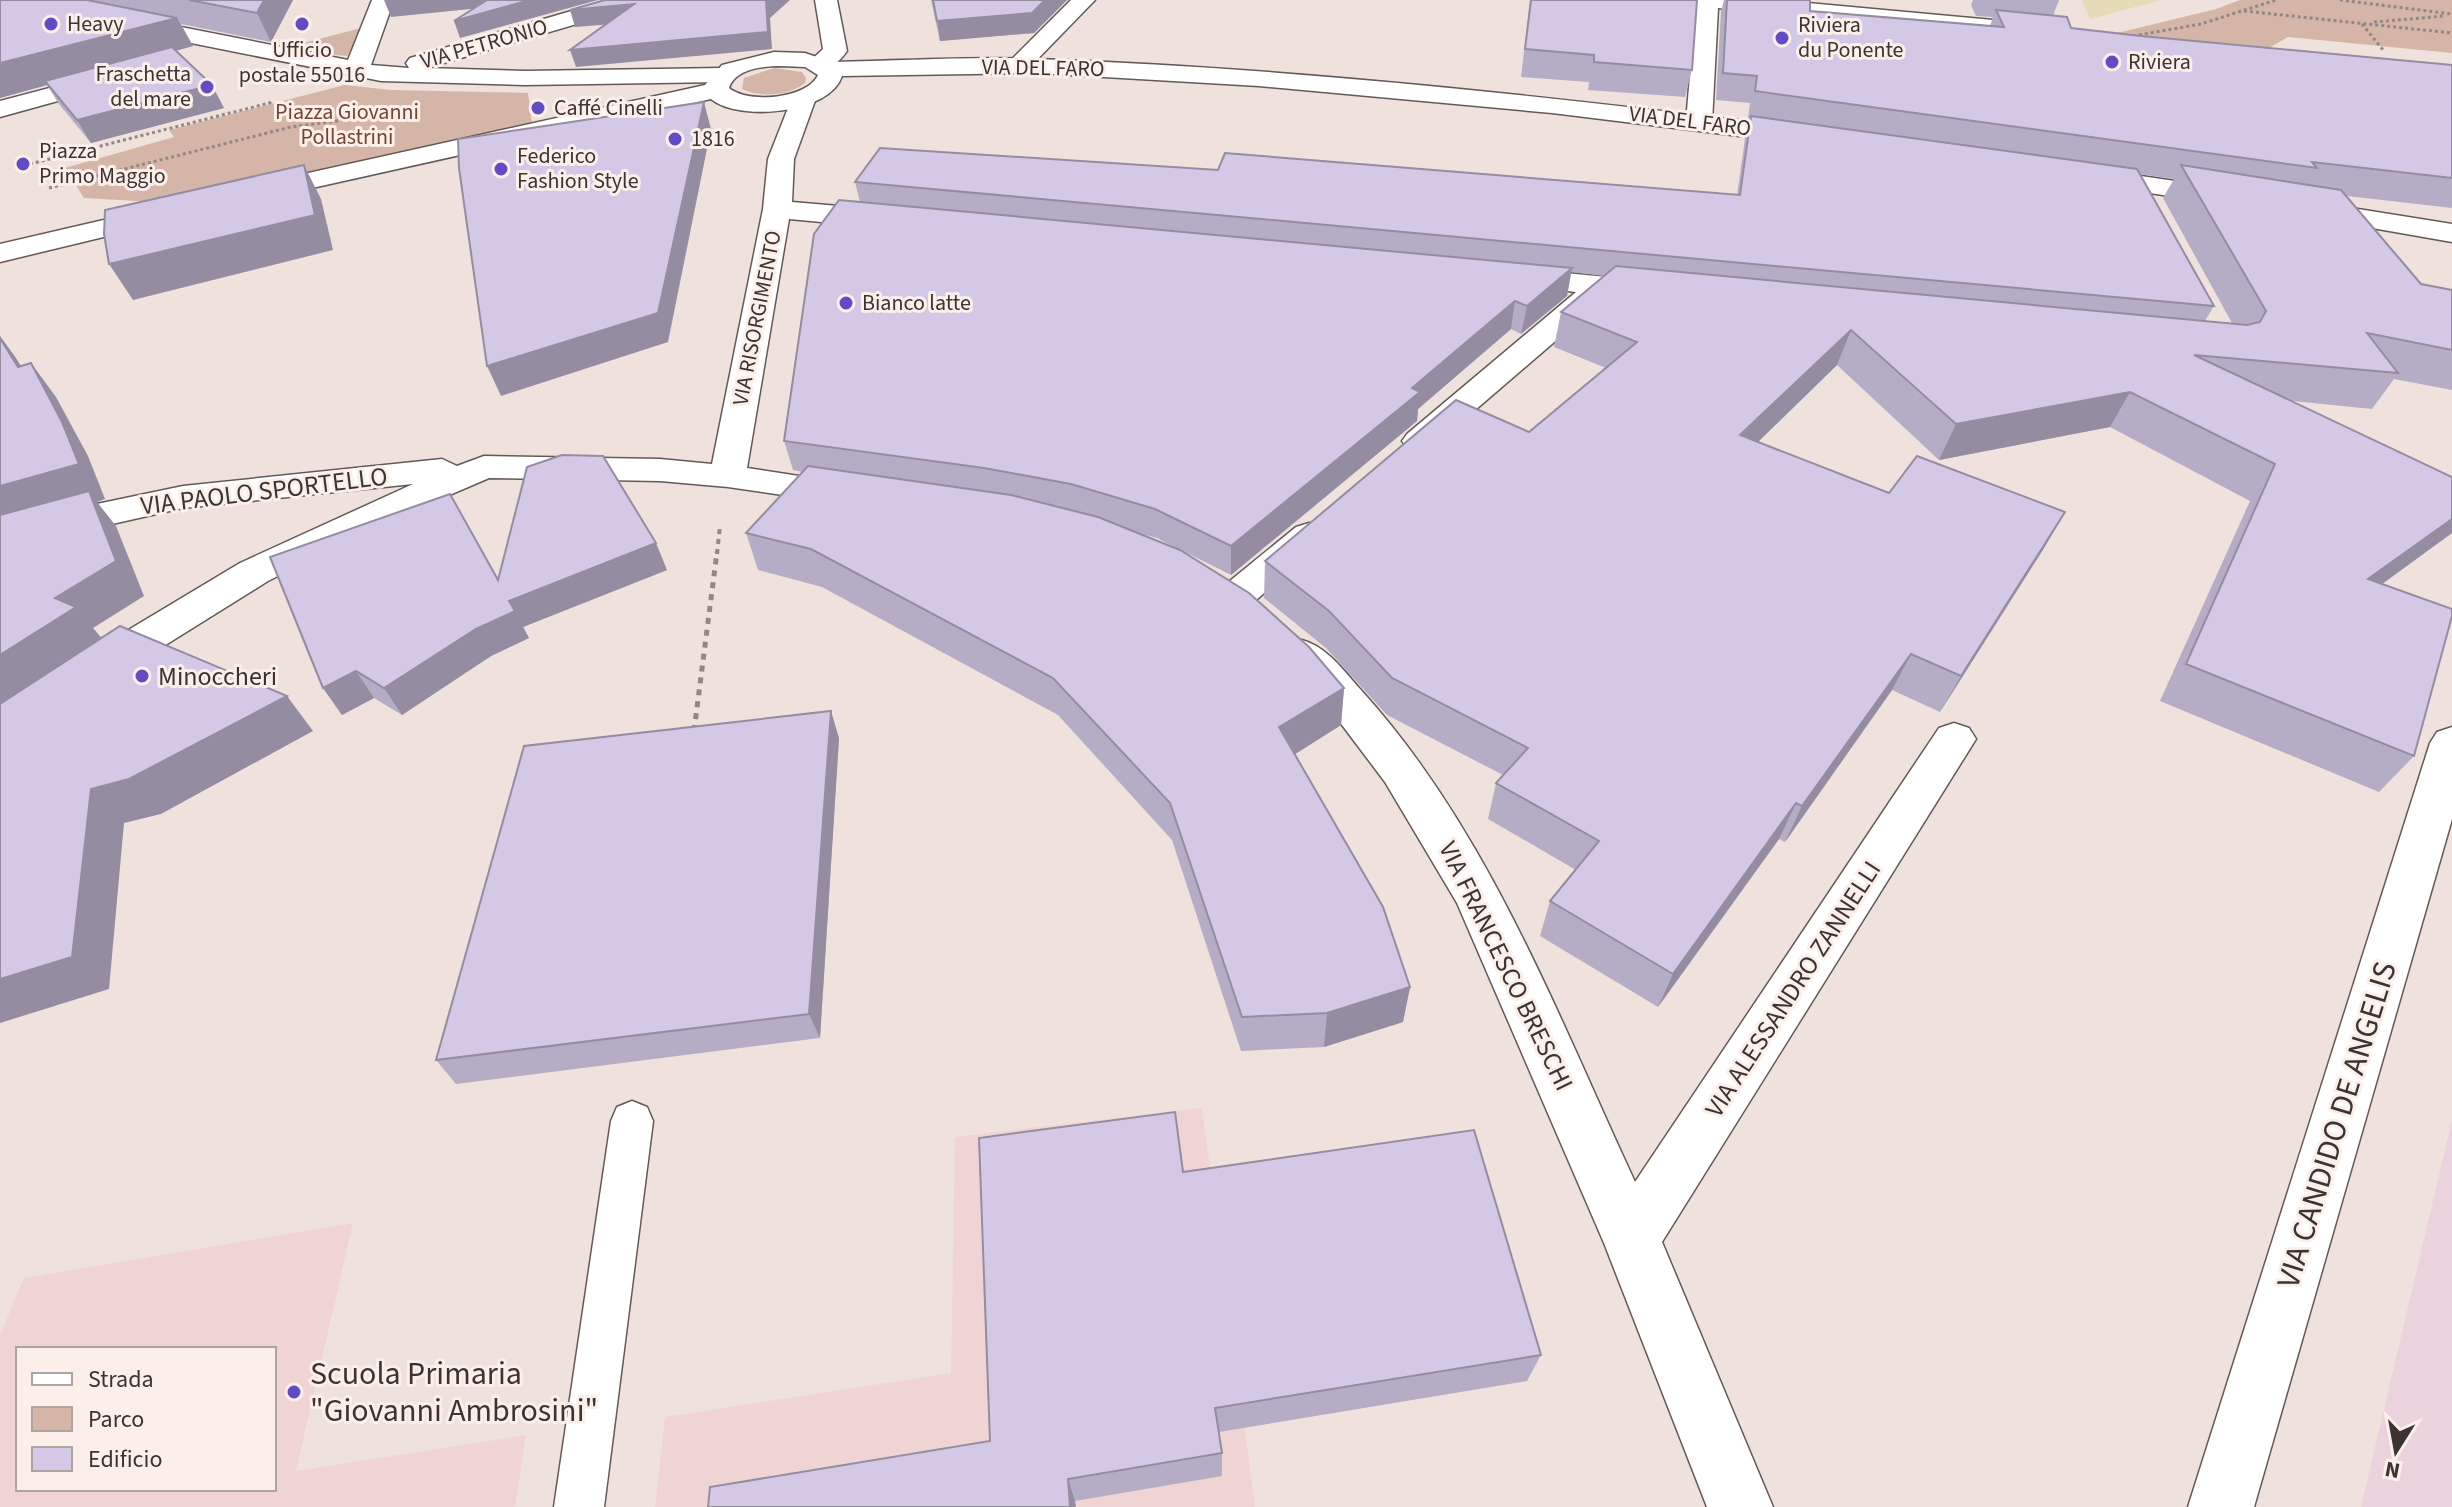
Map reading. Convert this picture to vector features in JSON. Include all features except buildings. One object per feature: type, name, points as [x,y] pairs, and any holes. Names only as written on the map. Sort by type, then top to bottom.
[{"type":"street","points":[[11,0],[369,71],[662,90]]},
{"type":"street","name":"VIA PETRONIO","points":[[369,71],[633,0]]},
{"type":"street","points":[[719,82],[734,101],[761,104],[804,98],[825,72],[835,51],[826,0]]},
{"type":"street","points":[[1018,66],[1084,0]]},
{"type":"street","points":[[1699,122],[1705,0],[2120,39]]},
{"type":"street","points":[[369,71],[381,5]]},
{"type":"street","points":[[191,57],[236,46]]},
{"type":"street","points":[[223,200],[662,90],[719,82],[741,66],[774,59],[825,72]]},
{"type":"street","name":"VIA DEL FARO","points":[[825,72],[1018,66],[1259,79],[1409,91],[1826,139]]},
{"type":"street","name":"VIA DEL FARO","points":[[825,72],[1259,79]]},
{"type":"street","points":[[0,109],[132,73]]},
{"type":"street","name":"VIA RISORGIMENTO","points":[[728,476],[777,209],[781,159],[804,98]]},
{"type":"street","name":"VIA RISORGIMENTO","points":[[761,104],[781,159]]},
{"type":"street","points":[[2065,173],[2248,200]]},
{"type":"street","points":[[2138,184],[2153,211]]},
{"type":"street","points":[[2278,205],[2452,233]]},
{"type":"street","points":[[6,252],[192,207]]},
{"type":"street","points":[[777,209],[920,222]]},
{"type":"street","points":[[1476,274],[1681,293]]},
{"type":"street","points":[[1389,467],[1603,285]]},
{"type":"street","points":[[0,737],[120,654],[254,572],[360,520],[484,467],[608,468],[728,476],[900,501]]},
{"type":"street","name":"VIA PAOLO SPORTELLO","points":[[0,544],[92,517],[183,497],[484,467]]},
{"type":"street","name":"VIA FRANCESCO BRESCHI","points":[[1329,517],[1219,588],[1295,647],[1351,704],[1405,774],[1455,854],[1498,940],[1631,1238],[1740,1507]]},
{"type":"street","name":"VIA ALESSANDRO ZANNELLI","points":[[1631,1238],[1954,739]]},
{"type":"street","name":"VIA CANDIDO DE ANGELIS","points":[[2221,1507],[2452,743]]},
{"type":"lane","points":[[579,1507],[632,1121]]},
{"type":"path","points":[[2120,39],[2201,24],[2276,0]]},
{"type":"path","points":[[2340,0],[2452,15]]},
{"type":"path","points":[[2244,11],[2452,33]]},
{"type":"path","points":[[2361,23],[2452,15]]},
{"type":"path","points":[[2361,23],[2384,51]]},
{"type":"path","points":[[30,164],[274,101]]},
{"type":"path","points":[[693,740],[728,476]]},
{"type":"shaded area","points":[[1202,1108],[1255,1507],[655,1507],[665,1417],[951,1373],[955,1137]]},
{"type":"shaded area","points":[[2452,1120],[2452,1507],[2361,1507]]},
{"type":"shaded area","name":"Scuola Primaria \"Giovanni Ambrosini\"","points":[[353,1223],[296,1471],[526,1435],[515,1507],[0,1507],[0,1335],[24,1278]]},
{"type":"green space","points":[[2240,0],[2452,0],[2452,53],[2288,37],[2267,49],[2113,34],[2216,9]]},
{"type":"green space","points":[[365,27],[347,56],[280,49]]},
{"type":"green space","points":[[774,68],[802,72],[805,83],[791,91],[774,94],[757,94],[742,89],[744,78]]},
{"type":"green space","name":"Piazza Giovanni Pollastrini","points":[[345,85],[391,90],[528,93],[532,124],[172,203],[84,198],[65,168],[174,137],[169,130]]},
{"type":"sand","points":[[2082,0],[2162,0],[2090,19]]},
{"type":"place","name":"Heavy","points":[[51,24]]},
{"type":"place","name":"Ufficio postale 55016","points":[[302,24]]},
{"type":"place","name":"Riviera du Ponente","points":[[1782,38]]},
{"type":"place","name":"Riviera","points":[[2112,62]]},
{"type":"place","name":"Fraschetta del mare","points":[[207,87]]},
{"type":"place","name":"Caffé Cinelli","points":[[538,108]]},
{"type":"place","name":"1816","points":[[675,139]]},
{"type":"place","name":"Piazza Primo Maggio","points":[[23,164]]},
{"type":"place","name":"Federico Fashion Style","points":[[501,169]]},
{"type":"place","name":"Bianco latte","points":[[846,303]]},
{"type":"place","name":"Minoccheri","points":[[142,676]]},
{"type":"place","name":"Scuola Primaria \"Giovanni Ambrosini\"","points":[[294,1392]]}]
